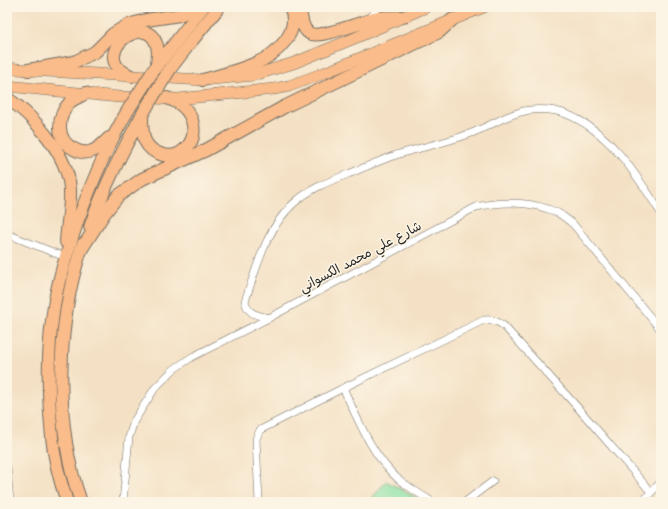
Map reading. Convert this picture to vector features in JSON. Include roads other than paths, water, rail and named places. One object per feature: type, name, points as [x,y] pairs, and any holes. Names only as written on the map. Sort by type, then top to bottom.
[{"type":"highway","points":[[28,70],[80,60],[95,52],[113,34],[128,25],[146,20],[180,15],[196,7]]},
{"type":"highway","points":[[65,257],[96,173],[114,133],[156,66],[203,7]]},
{"type":"highway","points":[[81,502],[77,491],[65,436],[62,368],[63,333],[67,308],[81,250],[106,183],[144,111],[170,69],[207,21],[220,7]]},
{"type":"highway","points":[[207,21],[229,7]]},
{"type":"highway","points":[[204,80],[255,64],[278,50],[288,38],[292,29],[293,16],[290,7]]},
{"type":"highway","points":[[300,7],[304,27],[309,34],[314,35],[326,33],[368,20],[386,17],[403,17]]},
{"type":"highway","points":[[81,250],[104,214],[118,196],[142,179],[206,150],[284,107],[438,32],[453,19]]},
{"type":"highway","points":[[131,76],[119,69],[114,58],[115,51],[119,44],[130,34],[140,31],[146,32],[154,38],[158,48],[156,66]]},
{"type":"highway","points":[[86,93],[70,102],[63,112],[60,125],[60,133],[62,138],[72,148],[85,153],[100,147],[114,133]]},
{"type":"highway","points":[[7,98],[26,113],[44,133],[61,160],[67,174],[70,189],[65,257],[53,313],[49,367],[52,438],[58,475],[67,502]]},
{"type":"highway","points":[[144,111],[143,134],[146,142],[153,151],[162,155],[171,156],[184,151],[189,145],[194,133],[193,123],[186,110],[181,105],[167,98]]},
{"type":"main road","points":[[7,68],[204,80],[240,77],[271,71],[294,63],[349,41],[426,7]]},
{"type":"main road","points":[[7,86],[119,97],[178,99],[274,89],[289,86],[324,73],[484,7]]},
{"type":"street","points":[[368,20],[379,7]]},
{"type":"street","points":[[269,318],[250,312],[246,307],[245,301],[272,231],[281,217],[306,193],[321,184],[392,156],[470,134],[510,116],[530,110],[547,110],[566,114],[579,120],[600,136],[633,170],[661,213]]},
{"type":"street","name":"شارع علي محمد الكسواني","points":[[123,502],[130,437],[134,421],[155,388],[174,369],[192,357],[269,318],[476,207],[491,204],[524,204],[545,208],[559,213],[573,224],[661,330]]},
{"type":"street","points":[[7,234],[65,257]]},
{"type":"street","points":[[259,502],[256,439],[260,430],[343,388],[484,320],[490,319],[504,326],[651,492]]},
{"type":"street","points":[[343,388],[372,447],[380,458],[397,478],[433,502]]},
{"type":"street","points":[[7,468],[10,502]]},
{"type":"street","points":[[465,502],[493,481]]},
{"type":"street","points":[[642,502],[661,482]]}]
